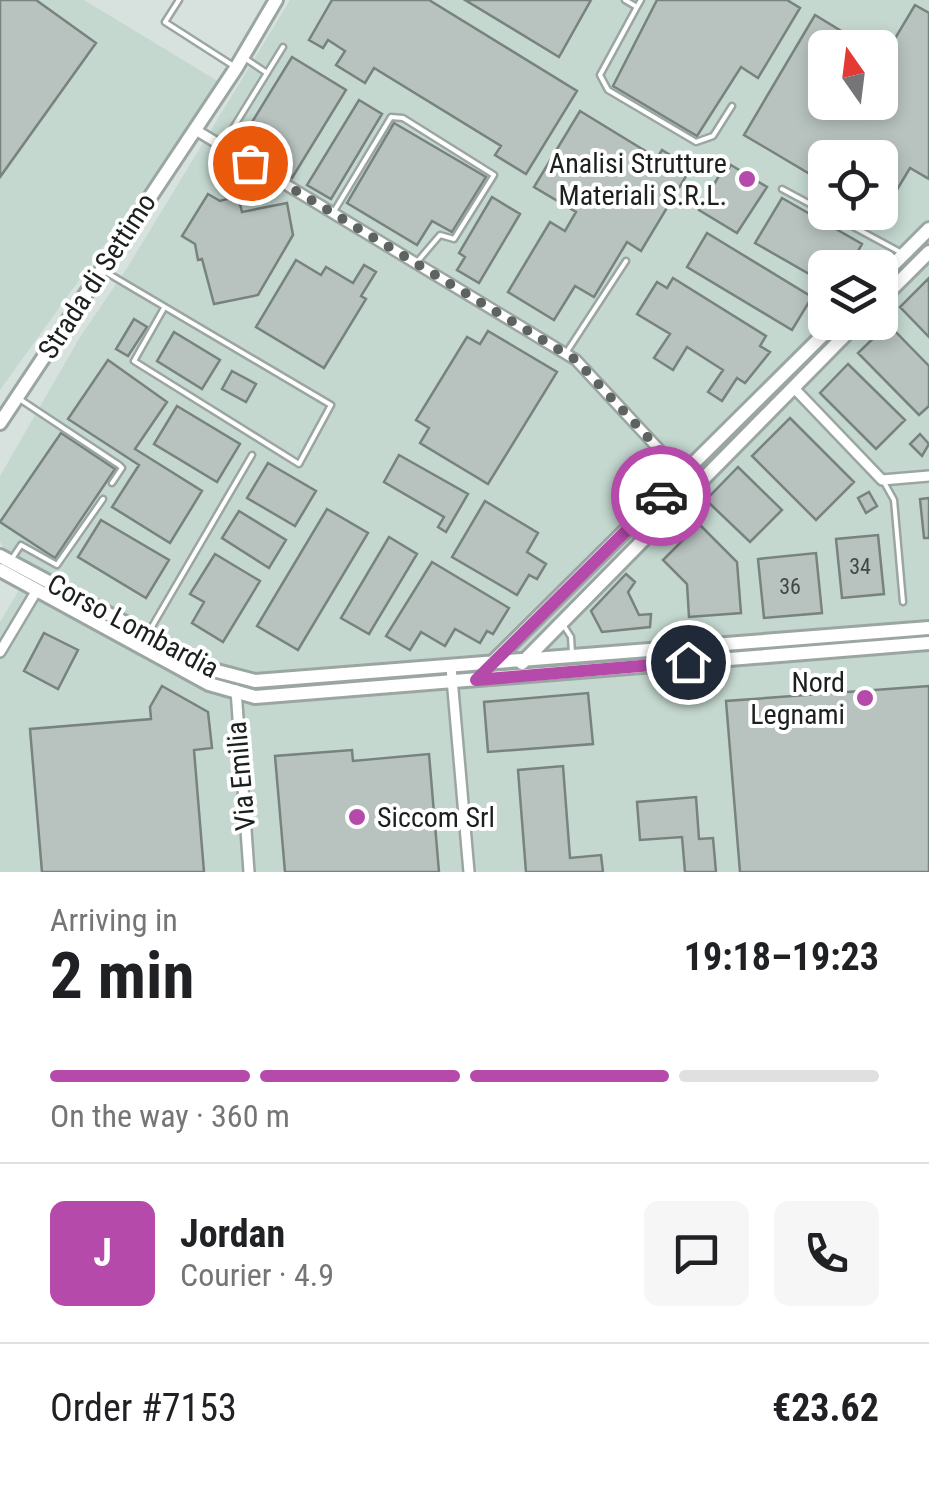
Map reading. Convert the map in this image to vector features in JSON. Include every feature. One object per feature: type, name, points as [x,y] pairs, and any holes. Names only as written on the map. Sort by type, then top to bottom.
[{"type":"street","name":"Strada di Settimo","points":[[0,423],[276,0]]},
{"type":"street","points":[[194,129],[576,360],[694,487]]},
{"type":"street","points":[[898,260],[929,230]]},
{"type":"street","points":[[898,284],[929,252]]},
{"type":"street","points":[[904,254],[916,266]]},
{"type":"street","points":[[476,680],[682,474],[829,340]]},
{"type":"street","points":[[510,676],[614,566],[794,388],[834,340]]},
{"type":"street","points":[[794,388],[882,480],[929,476]]},
{"type":"street","points":[[600,556],[614,566]]},
{"type":"street","name":"Corso Lombardia","points":[[4,562],[148,634],[237,687]]},
{"type":"street","name":"Corso Lombardia","points":[[4,562],[38,590],[237,687],[451,674],[492,664],[572,657],[614,661]]},
{"type":"street","name":"Corso Lombardia","points":[[0,652],[38,590]]},
{"type":"street","name":"Corso Lombardia","points":[[451,674],[476,680],[614,661],[856,641],[929,628]]},
{"type":"street","name":"Corso Lombardia","points":[[856,641],[929,642]]},
{"type":"street","points":[[451,674],[469,872]]},
{"type":"street","name":"Via Emilia","points":[[237,687],[250,872]]},
{"type":"lane","points":[[626,0],[637,7]]},
{"type":"lane","points":[[640,0],[600,76],[608,90],[696,142],[714,136],[732,106]]},
{"type":"lane","points":[[176,2],[165,22],[266,74]]},
{"type":"lane","points":[[222,146],[283,46]]},
{"type":"lane","points":[[333,213],[392,117],[404,118],[490,169],[494,180],[460,233],[454,239],[440,235],[432,240],[416,263]]},
{"type":"lane","points":[[782,189],[808,203]]},
{"type":"lane","points":[[859,230],[904,254]]},
{"type":"lane","points":[[566,354],[626,261]]},
{"type":"lane","points":[[102,270],[331,406],[298,464],[134,360],[164,308]]},
{"type":"lane","points":[[17,397],[119,465],[122,468],[112,483]]},
{"type":"lane","points":[[148,634],[252,454]]},
{"type":"lane","points":[[882,480],[894,500],[902,602]]},
{"type":"lane","points":[[4,562],[21,545],[58,565],[103,498]]},
{"type":"lane","points":[[560,624],[571,637],[572,657]]},
{"type":"shaded area","points":[[0,0],[84,0],[221,83],[0,390]]},
{"type":"shaded area","points":[[290,0],[929,0],[929,872],[0,872],[0,622],[19,590],[0,541],[0,476],[80,337],[127,268]]},
{"type":"building","points":[[0,0],[36,0],[96,43],[0,177]]},
{"type":"building","points":[[332,0],[429,0],[577,91],[526,174],[495,155],[501,146],[374,68],[365,83],[336,65],[345,51],[328,40],[323,48],[309,40]]},
{"type":"building","points":[[465,0],[591,0],[559,57]]},
{"type":"building","points":[[657,0],[787,0],[800,8],[758,78],[741,67],[697,136],[613,86]]},
{"type":"building","points":[[915,5],[929,13],[929,179],[910,168],[898,188],[898,140],[808,140],[808,173],[744,135],[815,15],[840,30],[808,30],[808,120],[898,120],[898,34]]},
{"type":"building","points":[[292,57],[346,90],[292,178],[238,145]]},
{"type":"building","points":[[359,100],[382,114],[331,199],[307,185]]},
{"type":"building","points":[[580,111],[657,158],[662,150],[691,168],[641,251],[627,242],[594,297],[575,286],[554,320],[508,292],[550,222],[565,231],[576,212],[534,187]]},
{"type":"building","points":[[394,123],[486,177],[452,232],[432,221],[417,245],[347,203]]},
{"type":"building","points":[[731,165],[767,187],[737,233],[699,210],[723,169],[727,171]]},
{"type":"building","points":[[208,194],[220,201],[238,196],[242,212],[287,203],[293,235],[258,295],[214,304],[195,244],[182,236]]},
{"type":"building","points":[[492,197],[520,214],[479,283],[457,270],[465,257],[459,253]]},
{"type":"building","points":[[782,198],[808,213],[808,230],[838,230],[862,244],[859,250],[808,250],[808,273],[755,243]]},
{"type":"building","points":[[707,233],[808,295],[808,304],[792,330],[687,267]]},
{"type":"building","points":[[296,260],[321,275],[326,267],[353,283],[364,265],[376,272],[361,296],[366,299],[324,368],[256,327]]},
{"type":"building","points":[[673,278],[766,336],[760,346],[770,352],[745,383],[737,378],[722,401],[708,392],[723,370],[687,347],[673,370],[654,358],[670,334],[637,314],[657,282],[667,288]]},
{"type":"building","points":[[929,278],[929,337],[900,307]]},
{"type":"building","points":[[134,319],[147,327],[128,356],[116,349]]},
{"type":"building","points":[[488,331],[557,372],[488,484],[420,443],[429,428],[416,420],[467,337],[480,344]]},
{"type":"building","points":[[174,332],[220,360],[202,389],[157,361]]},
{"type":"building","points":[[898,334],[929,366],[929,406],[919,415],[858,353],[871,340],[898,340]]},
{"type":"building","points":[[108,360],[167,402],[135,449],[202,491],[170,543],[112,507],[139,465],[68,419]]},
{"type":"building","points":[[848,364],[905,420],[876,449],[820,393]]},
{"type":"building","points":[[232,371],[256,384],[246,402],[222,389]]},
{"type":"building","points":[[177,406],[240,444],[217,482],[154,444]]},
{"type":"building","points":[[790,418],[854,482],[816,520],[752,456]]},
{"type":"building","points":[[61,433],[115,469],[55,558],[0,522]]},
{"type":"building","points":[[920,434],[929,444],[922,456],[910,444]]},
{"type":"building","points":[[399,455],[468,494],[446,532],[438,527],[444,517],[384,482]]},
{"type":"building","points":[[268,463],[316,491],[295,526],[247,498]]},
{"type":"building","points":[[738,467],[782,510],[750,542],[706,500]]},
{"type":"building","points":[[869,492],[877,506],[866,513],[858,498]]},
{"type":"building","points":[[929,498],[929,538],[924,538],[920,499]]},
{"type":"building","points":[[485,501],[538,533],[527,552],[546,564],[537,579],[529,575],[517,595],[452,557]]},
{"type":"building","points":[[327,509],[368,533],[298,650],[257,626]]},
{"type":"building","points":[[239,511],[286,540],[269,568],[222,538]]},
{"type":"building","points":[[101,520],[169,560],[146,598],[78,557]]},
{"type":"building","points":[[699,524],[737,562],[741,613],[689,617],[687,584],[663,560]]},
{"type":"building","points":[[878,535],[884,594],[842,598],[836,539]]},
{"type":"building","points":[[389,537],[417,554],[369,634],[341,618]]},
{"type":"building","points":[[816,553],[822,613],[764,618],[758,559]]},
{"type":"building","points":[[215,554],[260,581],[223,642],[192,623],[204,602],[190,594]]},
{"type":"building","points":[[432,562],[509,608],[493,634],[487,631],[480,643],[455,629],[445,646],[421,632],[410,650],[386,636]]},
{"type":"building","points":[[626,574],[635,582],[628,592],[639,615],[651,614],[650,627],[602,632],[591,611]]},
{"type":"building","points":[[44,633],[78,650],[58,689],[24,671]]},
{"type":"building","points":[[162,686],[208,712],[212,748],[194,750],[204,872],[42,872],[30,729],[151,719],[150,707]]},
{"type":"building","points":[[929,686],[929,872],[740,872],[726,701]]},
{"type":"building","points":[[588,693],[593,744],[488,752],[484,702]]},
{"type":"building","name":"Siccom Srl","points":[[352,750],[353,761],[429,754],[439,872],[285,872],[275,756]]},
{"type":"building","points":[[563,766],[570,858],[601,855],[603,872],[526,872],[518,770]]},
{"type":"building","points":[[696,797],[699,839],[713,838],[716,872],[685,872],[682,837],[640,840],[637,802]]},
{"type":"way so far","points":[[250,163],[576,360],[682,474],[661,496]]},
{"type":"place","name":"Analisi Strutture Materiali S.R.L.","points":[[747,179]]},
{"type":"place","name":"Nord Legnami","points":[[865,698]]},
{"type":"place","name":"Siccom Srl","points":[[357,817]]},
{"type":"route","points":[[661,496],[476,680],[688,662]]}]
